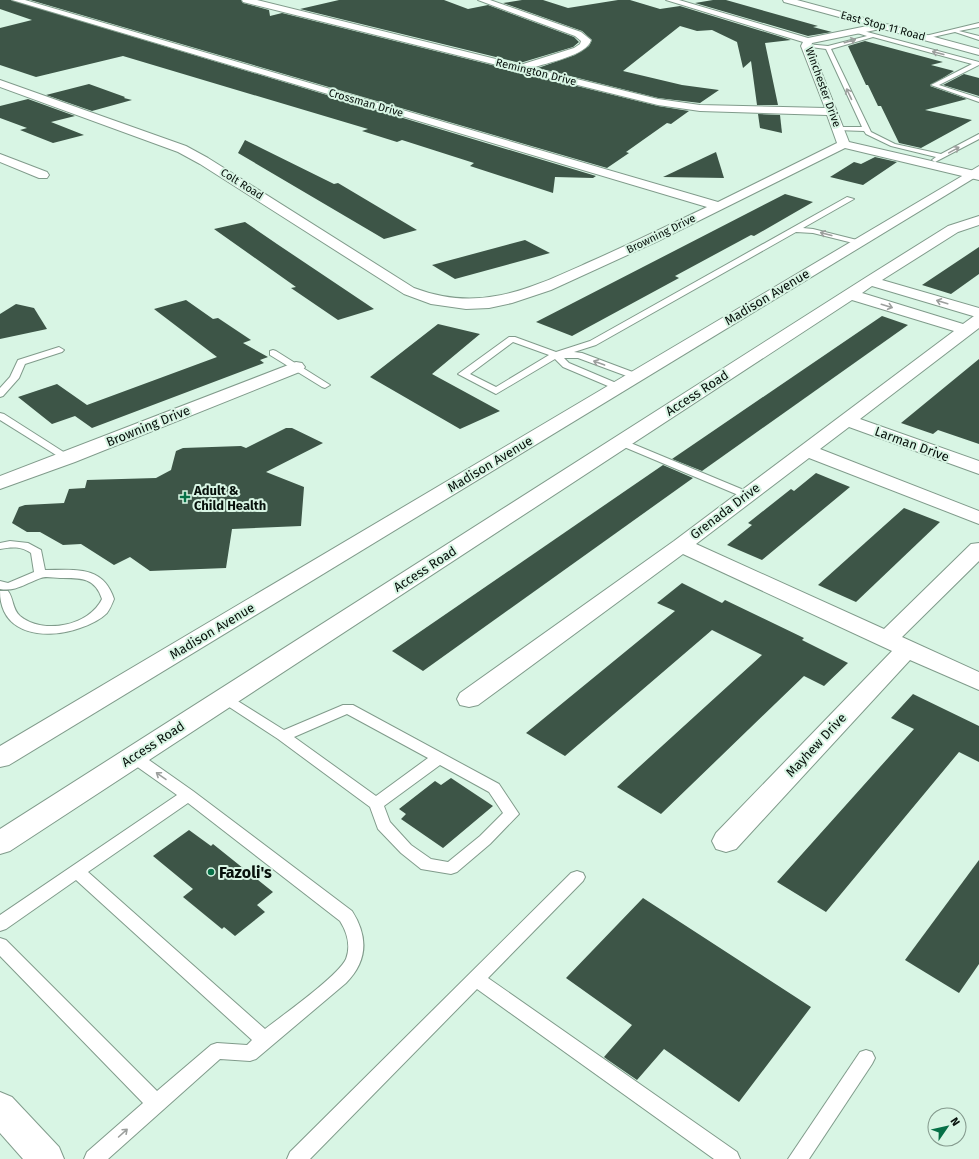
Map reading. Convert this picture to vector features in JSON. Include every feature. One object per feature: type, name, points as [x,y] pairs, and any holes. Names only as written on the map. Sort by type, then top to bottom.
[{"type":"street","name":"Crossman Drive","points":[[16,0],[717,206]]},
{"type":"street","name":"Remington Drive","points":[[246,0],[673,105],[700,108],[831,112]]},
{"type":"street","points":[[482,0],[578,34],[586,40],[586,44],[580,49],[521,68]]},
{"type":"street","name":"Winchester Drive","points":[[670,0],[807,44],[844,144],[929,164],[977,173]]},
{"type":"street","name":"East Stop 11 Road","points":[[787,0],[979,52]]},
{"type":"street","points":[[807,44],[856,31],[882,26]]},
{"type":"street","name":"Colt Road","points":[[0,83],[182,149],[204,161],[410,290],[430,299],[450,303],[472,304]]},
{"type":"street","name":"Browning Drive","points":[[472,304],[502,301],[522,296],[634,248],[844,144]]},
{"type":"street","points":[[0,158],[43,175]]},
{"type":"street","name":"Madison Avenue","points":[[0,758],[635,376],[977,173]]},
{"type":"street","name":"Access Road","points":[[0,843],[870,281],[953,229],[979,220]]},
{"type":"street","points":[[870,281],[979,313]]},
{"type":"street","points":[[850,294],[973,325]]},
{"type":"street","name":"Grenada Drive","points":[[469,699],[680,545],[973,325]]},
{"type":"street","name":"Browning Drive","points":[[0,483],[68,458],[296,367]]},
{"type":"street","name":"Larman Drive","points":[[846,420],[979,468]]},
{"type":"street","points":[[806,450],[979,518]]},
{"type":"street","points":[[680,545],[979,682]]},
{"type":"street","name":"Mayhew Drive","points":[[726,841],[979,549]]},
{"type":"street","points":[[0,1108],[46,1159]]},
{"type":"lane","points":[[924,37],[979,25]]},
{"type":"lane","points":[[856,31],[978,63]]},
{"type":"lane","points":[[954,31],[979,38]]},
{"type":"lane","points":[[807,44],[828,48],[849,41],[872,36]]},
{"type":"lane","points":[[828,48],[868,134],[893,144],[942,156]]},
{"type":"lane","points":[[978,63],[934,85],[979,100]]},
{"type":"lane","points":[[838,129],[865,129]]},
{"type":"lane","points":[[929,164],[979,136]]},
{"type":"lane","points":[[635,376],[579,356],[556,355],[512,339],[463,374],[496,391],[556,355],[593,343],[793,230],[850,200]]},
{"type":"lane","points":[[793,230],[805,236],[853,246]]},
{"type":"lane","points":[[793,230],[813,231],[853,246]]},
{"type":"lane","points":[[0,394],[14,378],[21,362],[59,350]]},
{"type":"lane","points":[[273,353],[325,385]]},
{"type":"lane","points":[[556,355],[566,365],[618,387]]},
{"type":"lane","points":[[0,416],[68,458]]},
{"type":"lane","points":[[621,442],[747,495]]},
{"type":"lane","points":[[0,546],[14,542],[28,546],[38,552],[40,574]]},
{"type":"lane","points":[[40,574],[82,574],[94,579],[104,587],[108,599],[101,611],[84,622],[59,630],[34,629],[16,620],[7,608],[3,590],[40,574]]},
{"type":"lane","points":[[225,698],[283,736],[376,804],[383,825],[406,849],[427,865],[451,868],[485,840],[512,814],[494,788],[348,708],[283,736]]},
{"type":"lane","points":[[94,1159],[156,1103],[217,1052],[250,1053],[330,987],[348,969],[354,957],[357,940],[354,926],[346,916],[188,795],[134,756]]},
{"type":"lane","points":[[376,804],[439,758]]},
{"type":"lane","points":[[0,924],[188,795]]},
{"type":"lane","points":[[76,871],[265,1040]]},
{"type":"lane","points":[[297,1159],[577,877]]},
{"type":"lane","points":[[0,945],[156,1103]]},
{"type":"lane","points":[[476,979],[730,1159]]},
{"type":"lane","points":[[798,1159],[866,1058]]},
{"type":"building","points":[[0,0],[11,0],[596,176],[593,178],[555,177],[553,193],[470,166],[474,163],[402,140],[397,142],[362,131],[368,129],[123,56],[36,77],[0,65],[0,28],[32,20],[0,9]]},
{"type":"building","points":[[30,0],[241,0],[243,3],[269,10],[270,16],[282,13],[658,106],[689,111],[671,124],[667,123],[626,152],[629,153],[607,168]]},
{"type":"building","points":[[339,0],[444,0],[468,9],[488,5],[574,37],[579,42],[573,47],[520,63],[300,9]]},
{"type":"building","points":[[522,0],[543,0],[568,8],[618,0],[630,0],[660,9],[680,6],[791,40],[765,43],[778,105],[757,105],[751,61],[743,68],[737,42],[712,30],[697,31],[680,26],[623,71],[682,85],[719,90],[700,103],[658,98],[538,68],[575,55],[589,46],[592,40],[582,31],[503,3]]},
{"type":"building","points":[[713,0],[726,0],[818,26],[813,27],[832,32],[808,36],[695,3]]},
{"type":"building","points":[[865,41],[943,62],[931,65],[954,71],[930,86],[967,99],[925,110],[972,120],[921,148],[899,143],[881,106],[878,106],[868,85],[866,85],[848,46]]},
{"type":"building","points":[[964,74],[979,78],[979,96],[943,85]]},
{"type":"building","points":[[89,84],[132,100],[92,111],[46,95]]},
{"type":"building","points":[[28,99],[75,116],[51,122],[84,135],[53,143],[20,130],[27,128],[0,118],[0,106]]},
{"type":"building","points":[[758,114],[780,115],[782,133],[760,128]]},
{"type":"building","points":[[245,140],[334,184],[338,183],[417,230],[384,239],[238,153]]},
{"type":"building","points":[[716,152],[724,178],[663,177]]},
{"type":"building","points":[[875,157],[897,162],[863,185],[830,177],[854,162],[861,164]]},
{"type":"building","points":[[785,194],[813,202],[754,236],[751,235],[675,276],[679,278],[572,336],[536,322]]},
{"type":"building","points":[[245,222],[374,309],[338,320],[291,288],[296,287],[214,229]]},
{"type":"building","points":[[525,240],[550,253],[455,279],[432,265]]},
{"type":"building","points":[[979,247],[979,274],[951,294],[922,285]]},
{"type":"building","points":[[186,300],[213,319],[218,318],[251,340],[243,343],[268,357],[260,360],[264,363],[92,428],[75,416],[52,424],[18,397],[57,384],[87,405],[217,357],[154,309]]},
{"type":"building","points":[[16,304],[34,308],[47,329],[0,339],[0,314]]},
{"type":"building","points":[[882,316],[908,325],[702,471],[672,459]]},
{"type":"building","points":[[438,324],[480,334],[432,374],[500,411],[460,429],[370,377]]},
{"type":"building","points":[[979,359],[979,444],[938,430],[933,434],[901,423]]},
{"type":"building","name":"Adult & Child Health","points":[[286,428],[292,428],[323,443],[266,472],[304,487],[301,526],[232,529],[226,568],[150,571],[130,557],[114,565],[81,544],[63,545],[40,532],[27,532],[12,523],[19,507],[25,505],[64,503],[69,489],[85,488],[87,480],[156,478],[171,470],[176,451],[183,448],[241,446],[246,448]]},
{"type":"building","points":[[663,465],[693,478],[423,671],[392,651]]},
{"type":"building","points":[[816,473],[850,487],[762,560],[727,545],[752,525],[748,523],[791,489],[794,491]]},
{"type":"building","points":[[904,508],[940,522],[856,602],[818,585]]},
{"type":"building","points":[[682,583],[722,603],[725,600],[804,638],[802,640],[848,663],[824,686],[804,676],[661,814],[617,787],[762,655],[712,630],[565,756],[526,733],[675,611],[657,603]]},
{"type":"building","points":[[913,694],[979,726],[979,762],[959,752],[826,912],[777,882],[914,729],[891,718]]},
{"type":"building","points":[[451,778],[493,806],[443,848],[401,819],[406,814],[399,809],[435,781],[441,785]]},
{"type":"building","name":"Fazoli's","points":[[189,830],[211,846],[213,844],[273,892],[257,905],[265,912],[235,936],[224,927],[222,929],[183,897],[193,889],[153,856]]},
{"type":"building","points":[[979,860],[979,964],[959,993],[905,960]]},
{"type":"building","points":[[643,898],[811,1007],[739,1102],[664,1049],[637,1080],[608,1060],[604,1057],[632,1025],[566,978]]},
{"type":"place","name":"Adult & Child Health","points":[[185,497]]},
{"type":"place","name":"Fazoli's","points":[[211,872]]}]
